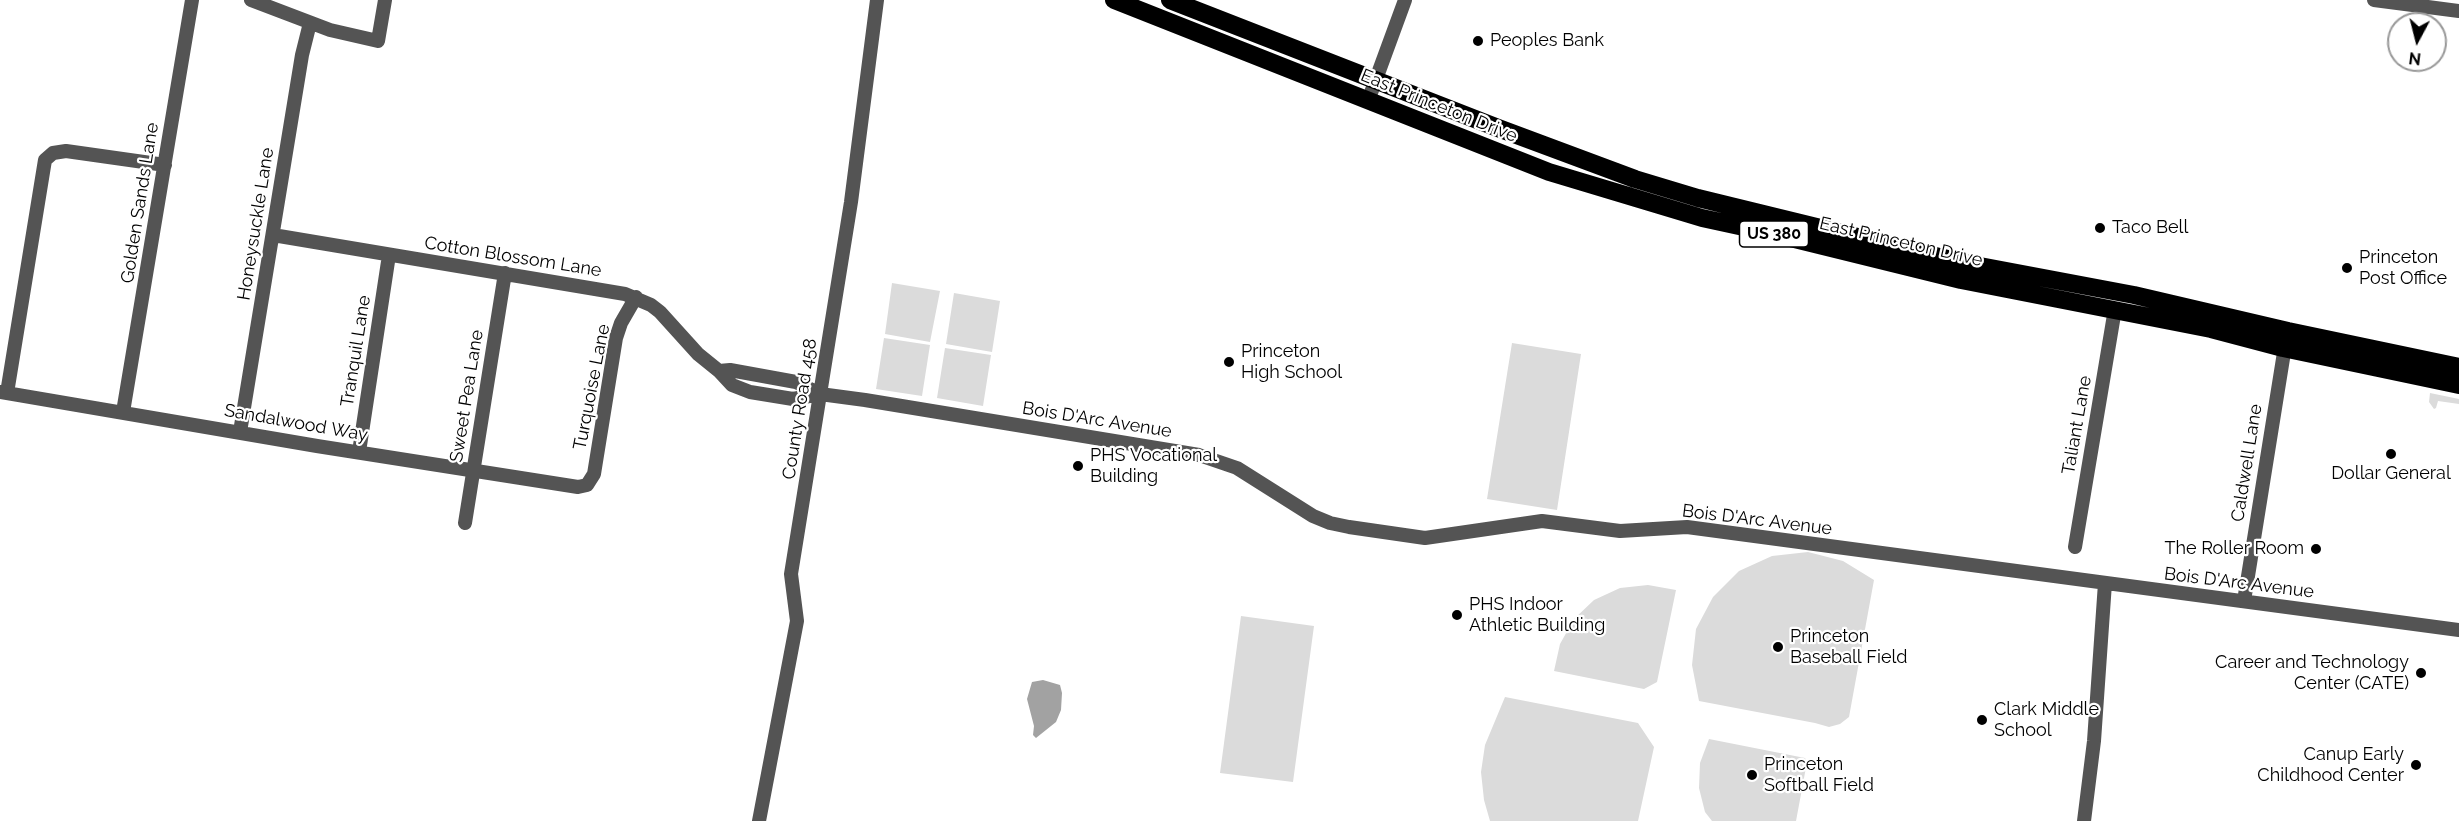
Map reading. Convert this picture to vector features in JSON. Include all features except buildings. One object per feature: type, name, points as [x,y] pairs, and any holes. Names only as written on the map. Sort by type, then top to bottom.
[{"type":"highway","name":"East Princeton Drive","points":[[1114,0],[1550,172],[1702,218],[1962,280],[2201,310],[2286,340],[2459,385]]},
{"type":"highway","name":"East Princeton Drive","points":[[1170,0],[1375,81],[1635,179],[1698,198],[2091,296],[2115,309],[2211,329],[2459,367]]},
{"type":"highway","points":[[1550,172],[1557,149]]},
{"type":"street","name":"Golden Sands Lane","points":[[123,412],[192,0]]},
{"type":"street","points":[[251,0],[310,23],[378,41],[385,0]]},
{"type":"street","name":"County Road 458","points":[[759,821],[797,621],[791,574],[853,187],[877,0]]},
{"type":"street","points":[[1368,100],[1406,0]]},
{"type":"street","points":[[2374,0],[2459,11]]},
{"type":"street","name":"Honeysuckle Lane","points":[[240,432],[302,55],[310,23]]},
{"type":"street","points":[[4,392],[45,160],[52,153],[66,151],[165,165]]},
{"type":"street","name":"Cotton Blossom Lane","points":[[273,235],[616,291],[636,297],[660,312],[698,354],[719,371],[730,370],[796,382],[820,394]]},
{"type":"street","name":"Tranquil Lane","points":[[359,452],[389,255]]},
{"type":"street","name":"Sweet Pea Lane","points":[[465,523],[505,273]]},
{"type":"street","name":"Turquoise Lane","points":[[587,485],[594,474],[616,338],[621,323],[636,297]]},
{"type":"street","name":"Taliant Lane","points":[[2075,547],[2115,309]]},
{"type":"street","name":"Caldwell Lane","points":[[2244,601],[2286,340]]},
{"type":"street","name":"Sandalwood Way","points":[[4,392],[572,487],[587,485]]},
{"type":"street","name":"Bois D'Arc Avenue","points":[[820,394],[1199,455],[1238,468],[1321,520],[1370,531],[1425,538],[1542,521],[1620,531],[1687,527],[2459,630]]},
{"type":"street","points":[[2084,821],[2094,741],[2105,583]]},
{"type":"shaded area","points":[[892,283],[940,291],[930,342],[885,334]]},
{"type":"shaded area","points":[[954,293],[1000,301],[992,352],[946,344]]},
{"type":"shaded area","points":[[884,338],[930,345],[922,396],[876,389]]},
{"type":"shaded area","points":[[1512,343],[1581,354],[1557,510],[1487,499]]},
{"type":"shaded area","points":[[945,348],[991,355],[983,406],[937,398]]},
{"type":"shaded area","points":[[2430,393],[2459,399],[2459,404],[2438,401],[2434,409],[2429,402]]},
{"type":"shaded area","name":"Princeton Baseball Field","points":[[1808,552],[1843,561],[1874,580],[1849,717],[1840,724],[1829,727],[1699,701],[1692,665],[1696,629],[1713,597],[1739,571],[1772,556]]},
{"type":"shaded area","points":[[1648,585],[1676,590],[1657,682],[1644,689],[1554,671],[1560,644],[1574,619],[1594,600],[1620,588]]},
{"type":"shaded area","points":[[1241,616],[1314,626],[1293,782],[1220,773]]},
{"type":"shaded area","points":[[1043,680],[1060,685],[1061,710],[1056,722],[1036,738],[1033,735],[1034,726],[1027,699],[1032,682]]},
{"type":"shaded area","points":[[1505,697],[1638,723],[1654,747],[1638,821],[1490,821],[1484,800],[1481,772],[1485,745]]},
{"type":"shaded area","name":"Princeton Softball Field","points":[[1709,739],[1805,758],[1807,762],[1796,821],[1712,821],[1705,812],[1699,788],[1700,763]]},
{"type":"place","name":"Peoples Bank","points":[[1478,41]]},
{"type":"place","name":"Taco Bell","points":[[2100,228]]},
{"type":"place","name":"Princeton Post Office","points":[[2347,268]]},
{"type":"place","name":"Princeton High School","points":[[1229,362]]},
{"type":"place","name":"Dollar General","points":[[2391,454]]},
{"type":"place","name":"PHS Vocational Building","points":[[1078,466]]},
{"type":"place","name":"The Roller Room","points":[[2316,549]]},
{"type":"place","name":"PHS Indoor Athletic Building","points":[[1457,615]]},
{"type":"place","name":"Princeton Baseball Field","points":[[1778,647]]},
{"type":"place","name":"Career and Technology Center (CATE)","points":[[2421,673]]},
{"type":"place","name":"Clark Middle School","points":[[1982,720]]},
{"type":"place","name":"Canup Early Childhood Center","points":[[2416,765]]},
{"type":"place","name":"Princeton Softball Field","points":[[1752,775]]}]
